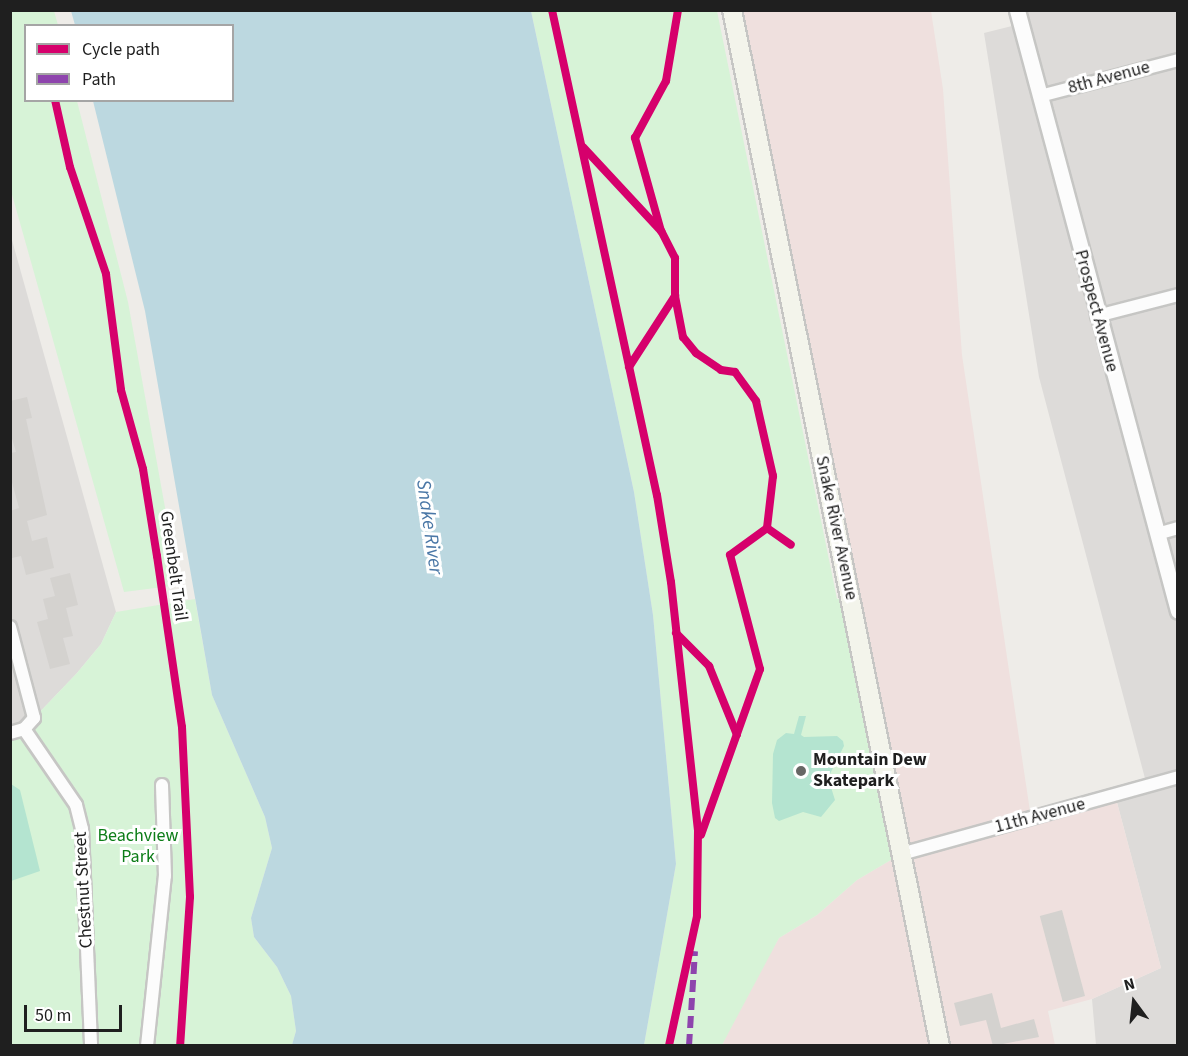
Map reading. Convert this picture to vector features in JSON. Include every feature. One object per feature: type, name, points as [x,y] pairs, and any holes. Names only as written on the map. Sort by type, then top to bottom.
[{"type":"main road","name":"Snake River Avenue","points":[[732,10],[940,1046]]},
{"type":"street","name":"Prospect Avenue","points":[[1017,10],[1097,316],[1178,611]]},
{"type":"street","name":"8th Avenue","points":[[1040,96],[1178,60]]},
{"type":"street","points":[[1097,316],[1178,296]]},
{"type":"street","points":[[1156,534],[1178,528]]},
{"type":"street","points":[[10,627],[34,718],[24,729],[10,733]]},
{"type":"street","name":"Chestnut Street","points":[[24,729],[76,805],[82,829],[91,1046]]},
{"type":"street","name":"11th Avenue","points":[[901,854],[1178,777]]},
{"type":"street","points":[[147,1046],[165,876],[162,785]]},
{"type":"shaded area","points":[[732,11],[931,11],[943,89],[962,355],[1031,818],[1115,795],[1161,968],[1092,999],[1048,1011],[1055,1045],[722,1046],[738,1008],[779,938],[817,915],[857,880],[901,854]]},
{"type":"shaded area","points":[[1017,11],[1177,11],[1177,1045],[1096,1045],[1092,999],[1161,968],[1115,795],[1147,786],[1039,377],[984,33],[1020,24]]},
{"type":"shaded area","points":[[10,233],[116,612],[101,644],[77,673],[34,718],[10,733]]},
{"type":"green space","points":[[10,11],[54,11],[58,24],[24,24],[24,102],[77,102],[128,302],[179,585],[124,592],[11,191]]},
{"type":"green space","points":[[531,11],[717,11],[837,599],[850,597],[901,854],[857,880],[817,915],[779,938],[722,1045],[644,1045],[676,864],[653,615],[634,492]]},
{"type":"green space","name":"Beachview Park","points":[[195,599],[212,695],[265,817],[272,848],[251,918],[254,937],[277,967],[291,996],[296,1031],[292,1045],[11,1046],[11,733],[34,718],[77,673],[101,644],[116,612]]},
{"type":"green space","name":"Mountain Dew Skatepark","points":[[799,716],[806,716],[801,735],[804,737],[837,736],[843,741],[844,746],[828,778],[835,800],[821,817],[803,812],[779,821],[775,818],[772,803],[773,754],[777,740],[786,733],[794,734]]},
{"type":"green space","points":[[11,784],[20,790],[40,871],[11,881]]},
{"type":"water","name":"Snake River","points":[[71,11],[531,11],[634,492],[653,615],[676,864],[644,1045],[292,1045],[296,1031],[291,996],[277,967],[254,937],[251,918],[272,848],[265,817],[212,695],[145,311],[93,102],[234,102],[234,24],[75,24]]},
{"type":"building","points":[[27,397],[32,418],[26,419],[47,515],[27,521],[32,541],[47,537],[54,568],[26,575],[21,556],[12,558],[10,550],[10,511],[19,508],[10,475],[10,453],[16,452],[10,432],[10,401]]},
{"type":"building","points":[[70,573],[78,605],[66,608],[73,636],[63,638],[70,664],[50,669],[37,622],[48,619],[43,599],[55,596],[50,578]]},
{"type":"building","points":[[1062,910],[1085,996],[1063,1002],[1040,916]]},
{"type":"building","points":[[992,993],[1001,1028],[1034,1019],[1039,1037],[993,1046],[986,1020],[960,1026],[954,1003]]},
{"type":"marked path","points":[[689,1046],[695,951]]},
{"type":"cycle path","points":[[552,10],[657,495],[671,582],[698,830],[697,916],[669,1046]]},
{"type":"cycle path","points":[[583,147],[661,231],[635,138],[666,81],[678,10]]},
{"type":"cycle path","name":"Greenbelt Trail","points":[[55,102],[70,167],[106,274],[121,390],[143,469],[182,727],[190,897],[180,1046]]},
{"type":"cycle path","points":[[629,367],[675,296],[675,258],[661,231]]},
{"type":"cycle path","points":[[675,296],[683,337],[696,353],[721,370],[735,372],[756,401],[773,476],[767,528],[791,545]]},
{"type":"cycle path","points":[[701,835],[760,669],[730,555],[767,528]]},
{"type":"cycle path","points":[[676,633],[709,666],[737,735]]},
{"type":"place","name":"Mountain Dew Skatepark","points":[[801,771]]}]
